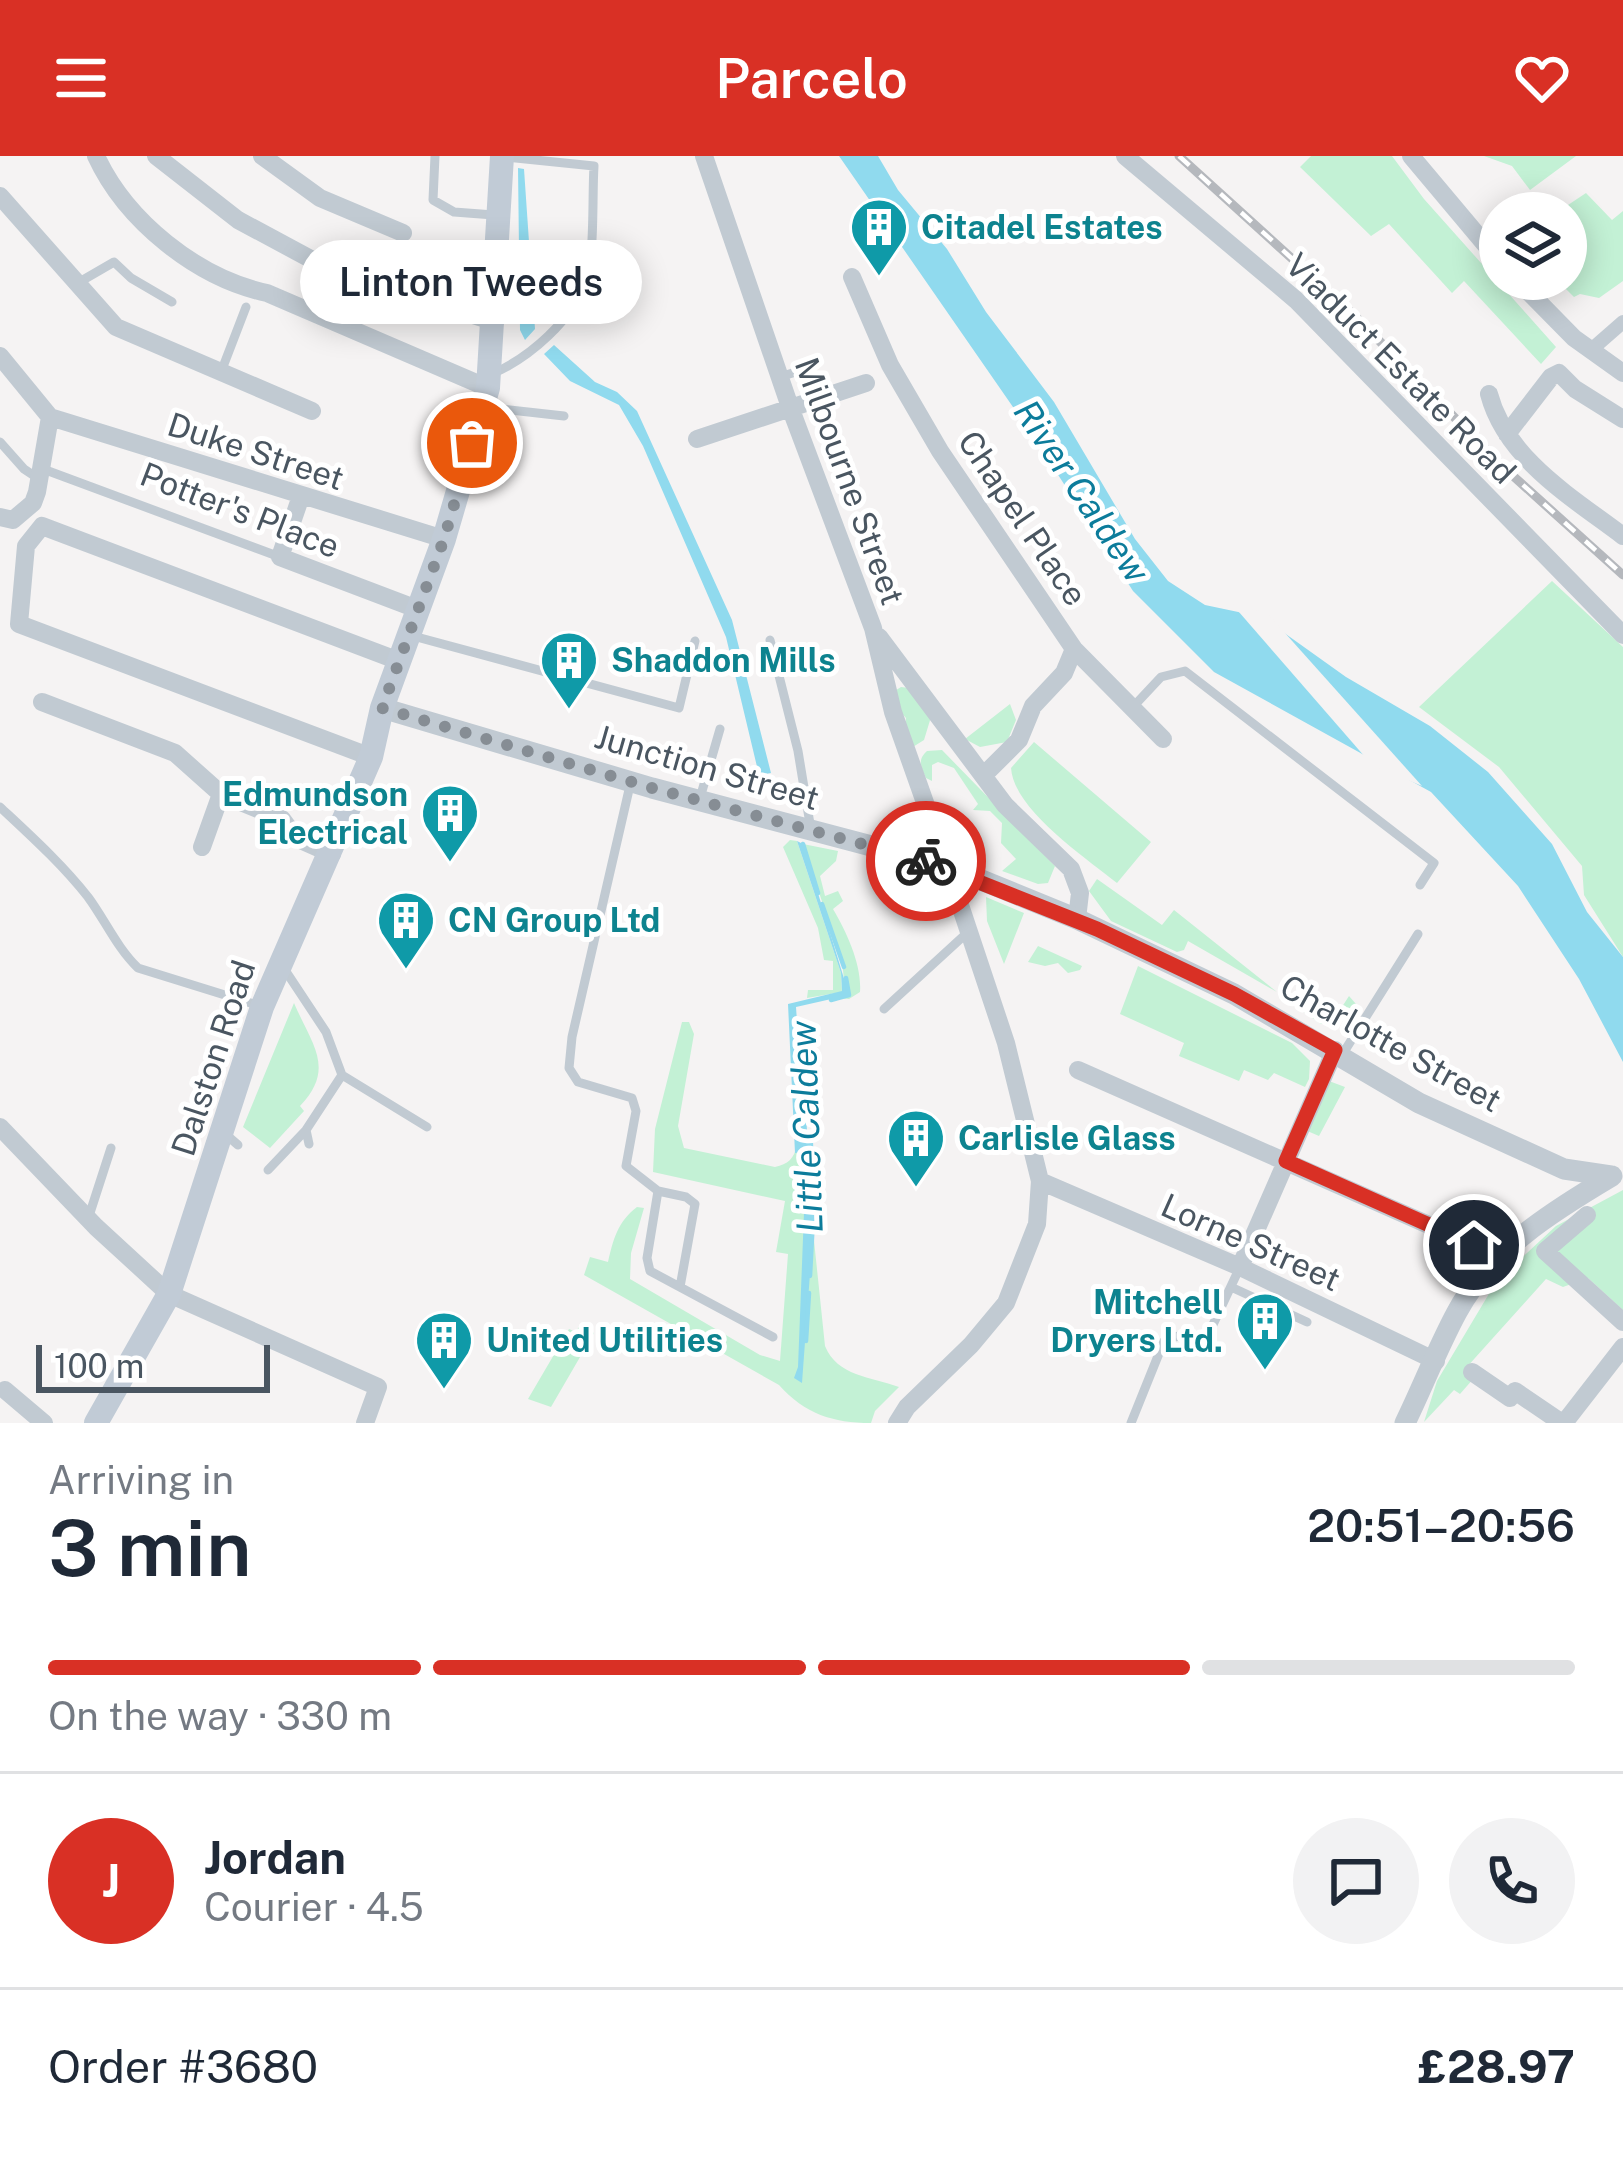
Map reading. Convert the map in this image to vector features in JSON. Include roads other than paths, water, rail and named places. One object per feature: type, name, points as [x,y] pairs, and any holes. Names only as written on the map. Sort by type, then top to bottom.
[{"type":"main road","name":"Dalston Road","points":[[96,1423],[169,1294],[231,1139],[262,1007],[370,757],[382,708],[444,539],[487,390],[495,322],[502,156]]},
{"type":"street","points":[[96,156],[109,184],[159,238],[235,286],[268,293],[487,390]]},
{"type":"street","points":[[156,156],[238,220],[333,271],[495,322]]},
{"type":"street","points":[[262,156],[320,198],[403,233]]},
{"type":"street","name":"Milbourne Street","points":[[704,156],[790,407],[873,628],[893,712],[934,828]]},
{"type":"street","name":"Viaduct Estate Road","points":[[1125,156],[1296,301],[1612,611],[1623,635]]},
{"type":"street","points":[[1411,156],[1479,237]]},
{"type":"street","points":[[0,196],[116,327],[312,411]]},
{"type":"street","name":"Chapel Place","points":[[852,277],[890,365],[940,451],[1073,649],[1064,673],[1033,706],[1019,740],[983,776]]},
{"type":"street","points":[[1538,300],[1623,373]]},
{"type":"street","points":[[1591,350],[1623,322]]},
{"type":"street","points":[[0,356],[50,417],[33,502],[13,520],[0,517]]},
{"type":"street","points":[[1507,434],[1551,376],[1564,375],[1575,389],[1623,419]]},
{"type":"street","points":[[697,439],[866,383]]},
{"type":"street","points":[[1489,394],[1494,414],[1507,434],[1556,485],[1623,536]]},
{"type":"street","name":"Duke Street","points":[[50,417],[444,539]]},
{"type":"street","points":[[280,557],[301,496]]},
{"type":"street","points":[[21,516],[36,531],[399,661]]},
{"type":"street","points":[[36,531],[26,546],[19,624],[370,757]]},
{"type":"street","name":"Potter's Place","points":[[280,557],[417,609]]},
{"type":"street","points":[[873,628],[1005,805],[1071,869],[1080,893],[1076,919]]},
{"type":"street","points":[[1073,649],[1163,739]]},
{"type":"street","points":[[42,702],[175,753],[221,794],[282,819],[296,838],[332,854]]},
{"type":"street","name":"Junction Street","points":[[382,708],[700,801],[947,866]]},
{"type":"street","points":[[202,847],[221,794]]},
{"type":"street","points":[[902,1415],[971,1346],[1006,1303],[1037,1224],[1040,1181],[1006,1043],[947,866]]},
{"type":"street","name":"Charlotte Street","points":[[947,866],[1076,919],[1234,994],[1419,1103],[1564,1169],[1617,1173]]},
{"type":"street","points":[[1240,1267],[1338,1053]]},
{"type":"street","points":[[1078,1070],[1286,1161],[1432,1236],[1474,1245]]},
{"type":"street","points":[[0,1127],[88,1220],[169,1294],[378,1387],[365,1423]]},
{"type":"street","points":[[1405,1423],[1458,1309],[1491,1266],[1557,1209],[1617,1173]]},
{"type":"street","name":"Lorne Street","points":[[1040,1181],[1379,1324],[1436,1360]]},
{"type":"street","points":[[1587,1216],[1545,1251],[1623,1322]]},
{"type":"street","points":[[1472,1372],[1510,1398],[1515,1391],[1563,1423],[1623,1347]]},
{"type":"street","points":[[4,1390],[44,1423]]},
{"type":"lane","points":[[435,156],[432,190],[441,208],[500,215]]},
{"type":"lane","points":[[487,390],[525,359],[572,305],[587,279],[594,166],[502,156]]},
{"type":"lane","points":[[76,284],[114,262],[172,302]]},
{"type":"lane","points":[[221,372],[246,307]]},
{"type":"lane","points":[[780,377],[811,367]]},
{"type":"lane","points":[[487,390],[564,416]]},
{"type":"lane","points":[[0,442],[24,469],[41,474]]},
{"type":"lane","name":"Potter's Place","points":[[41,474],[280,557]]},
{"type":"lane","points":[[408,634],[679,708],[695,640]]},
{"type":"lane","points":[[770,640],[798,751],[811,830]]},
{"type":"lane","points":[[1132,708],[1161,677],[1185,670],[1434,862],[1420,885]]},
{"type":"lane","points":[[700,801],[720,729]]},
{"type":"lane","points":[[632,781],[568,1068],[578,1082],[632,1098],[636,1111],[626,1166],[658,1191],[695,1204],[680,1287]]},
{"type":"lane","points":[[0,807],[67,870],[124,955],[138,968],[262,1007]]},
{"type":"lane","points":[[884,1010],[969,931]]},
{"type":"lane","points":[[1338,1053],[1418,934]]},
{"type":"lane","points":[[278,964],[318,1018],[342,1075],[428,1126]]},
{"type":"lane","points":[[268,1170],[306,1130],[342,1075]]},
{"type":"lane","points":[[306,1130],[309,1144]]},
{"type":"lane","points":[[88,1220],[111,1148]]},
{"type":"lane","points":[[658,1191],[647,1266],[773,1336]]},
{"type":"lane","points":[[1131,1423],[1164,1341],[1176,1334],[1200,1336],[1210,1330],[1240,1267]]},
{"type":"lane","points":[[1231,1287],[1306,1322]]},
{"type":"water","name":"River Caldew","points":[[839,156],[878,156],[1054,402],[1135,539],[1168,581],[1205,605],[1262,617],[1346,677],[1430,726],[1488,772],[1552,844],[1587,912],[1623,957],[1623,1062],[1579,979],[1518,886],[1431,792],[1214,672],[1133,591],[1033,436]]},
{"type":"water","points":[[518,168],[524,169],[535,329],[525,340],[520,330]]},
{"type":"water","points":[[554,345],[637,411],[732,620],[771,773],[759,775],[726,637],[643,446],[619,405],[570,381],[544,354]]},
{"type":"water","points":[[797,841],[803,844],[849,995],[796,1007],[805,1139],[813,1140],[815,1205],[802,1383],[794,1378],[806,1161],[803,1152],[795,1153],[788,1004],[842,991],[841,973]]},
{"type":"waterway","name":"Little Caldew","points":[[803,844],[818,893]]},
{"type":"waterway","name":"Little Caldew","points":[[822,904],[844,967]]},
{"type":"waterway","name":"Little Caldew","points":[[831,1000],[849,995],[846,978]]},
{"type":"waterway","name":"Little Caldew","points":[[796,1019],[805,1133]]},
{"type":"waterway","name":"Little Caldew","points":[[810,1140],[815,1181],[810,1276]]},
{"type":"waterway","name":"Little Caldew","points":[[806,1341],[809,1293]]},
{"type":"railway","points":[[1179,156],[1353,314],[1502,466],[1623,575]]},
{"type":"place","name":"Citadel Estates","points":[[879,278]]},
{"type":"place","name":"Linton Tweeds","points":[[472,443]]},
{"type":"place","name":"Shaddon Mills","points":[[569,711]]},
{"type":"place","name":"Edmundson Electrical","points":[[450,864]]},
{"type":"place","name":"CN Group Ltd","points":[[406,971]]},
{"type":"place","name":"Carlisle Glass","points":[[916,1189]]},
{"type":"place","name":"Mitchell Dryers Ltd.","points":[[1265,1372]]},
{"type":"place","name":"United Utilities","points":[[444,1391]]}]
